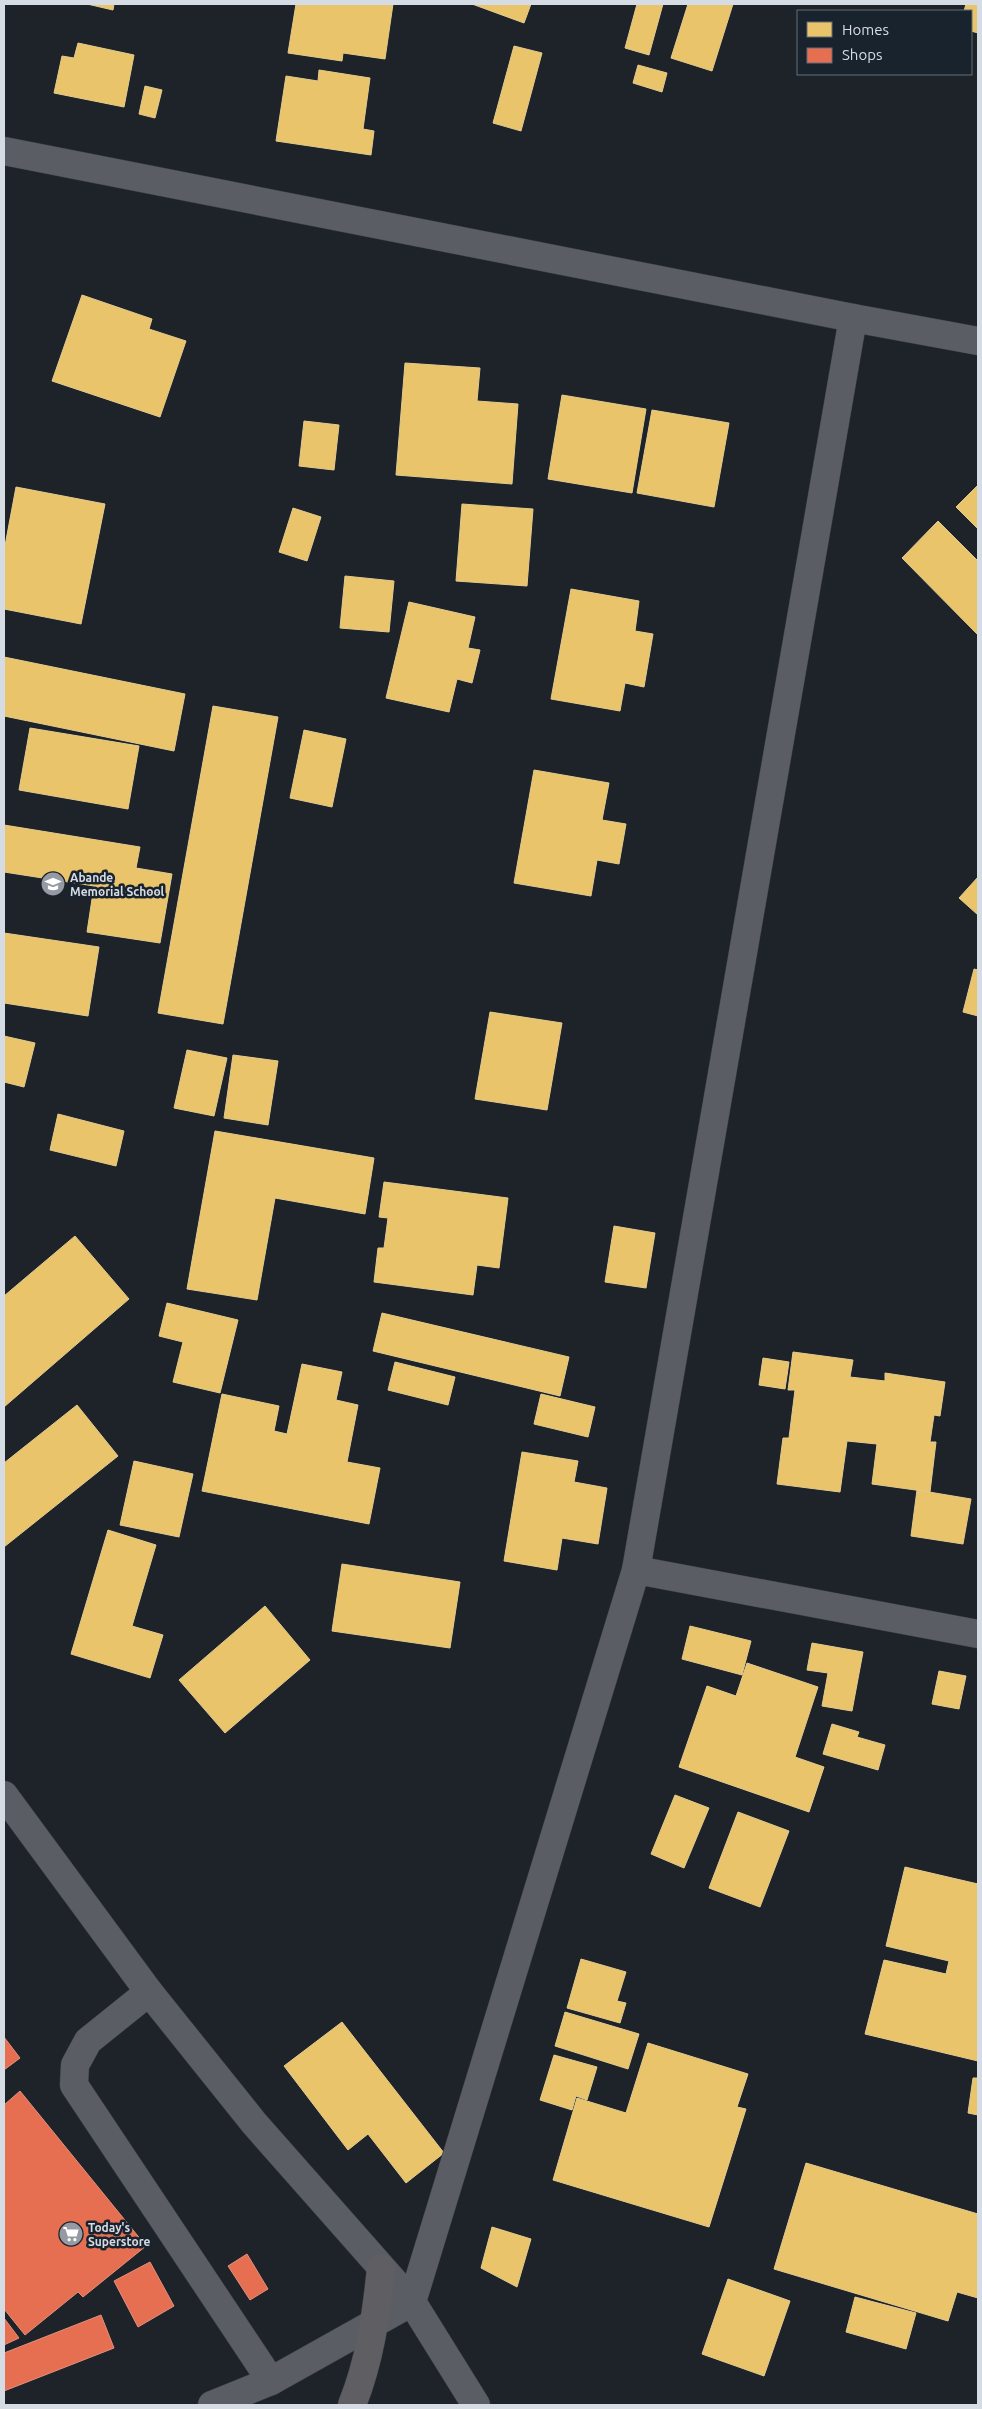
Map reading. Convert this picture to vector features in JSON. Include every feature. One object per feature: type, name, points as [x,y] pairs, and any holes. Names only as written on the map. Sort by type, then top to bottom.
[{"type":"main road","points":[[352,2405],[364,2375],[375,2324],[381,2268]]},
{"type":"street","points":[[4,151],[852,318],[978,341]]},
{"type":"street","points":[[212,2405],[271,2381],[412,2302],[636,1570],[852,318]]},
{"type":"street","points":[[636,1570],[978,1634]]},
{"type":"street","points":[[4,1795],[150,1992],[254,2123],[412,2302],[476,2405]]},
{"type":"street","points":[[150,1992],[88,2041],[75,2065],[74,2085],[271,2381]]},
{"type":"building: Homes","points":[[87,4],[114,4],[113,10]]},
{"type":"building: Homes","points":[[296,4],[393,4],[385,59],[343,53],[342,61],[288,53]]},
{"type":"building: Homes","points":[[472,4],[531,4],[524,23]]},
{"type":"building: Homes","points":[[637,4],[663,4],[649,55],[625,48]]},
{"type":"building: Homes","points":[[688,4],[733,4],[712,71],[671,58]]},
{"type":"building: Homes","points":[[966,4],[978,4],[978,33],[972,31],[972,10],[964,10]]},
{"type":"building: Homes","points":[[78,43],[134,55],[124,107],[54,93],[62,56],[74,58]]},
{"type":"building: Homes","points":[[514,46],[542,53],[521,131],[493,123]]},
{"type":"building: Homes","points":[[638,65],[667,73],[662,92],[633,83]]},
{"type":"building: Homes","points":[[319,70],[370,78],[363,129],[374,131],[371,155],[276,141],[286,76],[318,81]]},
{"type":"building: Homes","points":[[145,86],[162,90],[155,118],[139,114]]},
{"type":"building: Homes","points":[[82,295],[152,319],[149,329],[186,341],[160,417],[52,381]]},
{"type":"building: Homes","points":[[405,363],[480,368],[477,401],[518,404],[512,484],[396,475]]},
{"type":"building: Homes","points":[[562,395],[646,409],[632,493],[548,479]]},
{"type":"building: Homes","points":[[652,410],[729,423],[714,507],[637,493]]},
{"type":"building: Homes","points":[[304,421],[339,425],[334,470],[299,466]]},
{"type":"building: Homes","points":[[978,485],[978,529],[956,507]]},
{"type":"building: Homes","points":[[16,487],[105,504],[81,624],[4,609],[4,551]]},
{"type":"building: Homes","points":[[462,504],[533,509],[527,586],[456,581]]},
{"type":"building: Homes","points":[[293,508],[321,517],[307,561],[279,552]]},
{"type":"building: Homes","points":[[938,521],[978,561],[978,635],[902,558]]},
{"type":"building: Homes","points":[[345,576],[394,581],[389,632],[340,628]]},
{"type":"building: Homes","points":[[571,589],[639,601],[635,631],[653,634],[644,687],[625,683],[620,711],[551,699]]},
{"type":"building: Homes","points":[[409,602],[475,617],[468,648],[480,650],[472,683],[457,679],[449,712],[386,698]]},
{"type":"building: Homes","points":[[4,657],[185,694],[174,751],[4,716]]},
{"type":"building: Homes","points":[[213,706],[278,717],[223,1024],[158,1013]]},
{"type":"building: Homes","points":[[30,728],[139,746],[128,809],[19,790]]},
{"type":"building: Homes","points":[[304,730],[346,739],[332,807],[290,798]]},
{"type":"building: Homes","points":[[534,770],[609,783],[602,820],[626,824],[619,864],[597,860],[591,896],[514,883]]},
{"type":"building: Homes","points":[[4,825],[140,847],[136,868],[172,874],[160,943],[87,932],[94,886],[4,872]]},
{"type":"building: Homes","points":[[978,877],[978,915],[959,898]]},
{"type":"building: Homes","points":[[4,933],[99,947],[88,1016],[4,1003]]},
{"type":"building: Homes","points":[[974,969],[978,970],[978,1016],[963,1012]]},
{"type":"building: Homes","points":[[490,1012],[562,1023],[547,1110],[475,1099]]},
{"type":"building: Homes","points":[[4,1036],[35,1043],[24,1087],[4,1082]]},
{"type":"building: Homes","points":[[187,1050],[227,1058],[214,1116],[174,1108]]},
{"type":"building: Homes","points":[[233,1055],[278,1061],[268,1125],[224,1118]]},
{"type":"building: Homes","points":[[58,1114],[124,1131],[116,1166],[50,1150]]},
{"type":"building: Homes","points":[[215,1131],[374,1158],[365,1214],[275,1198],[257,1300],[187,1289]]},
{"type":"building: Homes","points":[[384,1182],[508,1198],[499,1268],[477,1265],[473,1295],[374,1282],[378,1248],[384,1248],[388,1218],[379,1217]]},
{"type":"building: Homes","points":[[614,1226],[655,1233],[646,1288],[605,1282]]},
{"type":"building: Homes","points":[[75,1236],[129,1299],[4,1407],[4,1296]]},
{"type":"building: Homes","points":[[167,1303],[238,1320],[220,1393],[173,1382],[183,1342],[159,1336]]},
{"type":"building: Homes","points":[[382,1313],[569,1357],[560,1396],[373,1351]]},
{"type":"building: Homes","points":[[793,1352],[853,1360],[850,1377],[885,1381],[885,1373],[945,1382],[940,1416],[934,1415],[930,1442],[936,1442],[930,1492],[872,1484],[877,1444],[847,1441],[840,1492],[777,1484],[783,1438],[789,1438],[795,1390],[788,1390]]},
{"type":"building: Homes","points":[[763,1358],[789,1362],[785,1389],[759,1385]]},
{"type":"building: Homes","points":[[395,1362],[455,1377],[448,1405],[388,1390]]},
{"type":"building: Homes","points":[[302,1364],[342,1372],[336,1400],[358,1405],[347,1462],[380,1468],[369,1524],[202,1491],[222,1394],[279,1406],[274,1431],[287,1434]]},
{"type":"building: Homes","points":[[541,1394],[595,1407],[588,1437],[534,1424]]},
{"type":"building: Homes","points":[[77,1405],[118,1456],[4,1547],[4,1463]]},
{"type":"building: Homes","points":[[522,1452],[578,1461],[574,1482],[607,1488],[598,1544],[562,1538],[557,1570],[504,1561]]},
{"type":"building: Homes","points":[[134,1461],[193,1474],[179,1537],[120,1525]]},
{"type":"building: Homes","points":[[917,1490],[971,1499],[963,1544],[911,1536]]},
{"type":"building: Homes","points":[[108,1530],[156,1545],[132,1626],[163,1635],[150,1678],[71,1654]]},
{"type":"building: Homes","points":[[342,1564],[460,1582],[450,1648],[332,1631]]},
{"type":"building: Homes","points":[[265,1606],[310,1660],[225,1733],[179,1680]]},
{"type":"building: Homes","points":[[690,1626],[751,1641],[742,1675],[682,1659]]},
{"type":"building: Homes","points":[[812,1643],[863,1652],[852,1711],[822,1706],[828,1673],[807,1670]]},
{"type":"building: Homes","points":[[747,1663],[818,1687],[795,1757],[824,1767],[809,1812],[679,1767],[707,1686],[736,1696]]},
{"type":"building: Homes","points":[[939,1671],[966,1676],[959,1709],[932,1704]]},
{"type":"building: Homes","points":[[832,1724],[859,1732],[857,1737],[885,1745],[878,1770],[823,1754]]},
{"type":"building: Homes","points":[[675,1795],[709,1808],[684,1868],[651,1854]]},
{"type":"building: Homes","points":[[738,1812],[789,1831],[760,1907],[709,1888]]},
{"type":"building: Homes","points":[[905,1867],[978,1884],[978,2061],[865,2034],[884,1960],[946,1974],[949,1961],[886,1946]]},
{"type":"building: Homes","points":[[581,1959],[626,1972],[617,2001],[626,2003],[620,2023],[567,2008]]},
{"type":"building: Homes","points":[[565,2012],[639,2034],[628,2069],[555,2046]]},
{"type":"building: Homes","points":[[342,2022],[444,2153],[406,2183],[368,2134],[348,2150],[284,2066]]},
{"type":"building: Homes","points":[[648,2043],[748,2074],[737,2107],[746,2109],[709,2227],[553,2180],[577,2098],[626,2113]]},
{"type":"building: Homes","points":[[554,2055],[597,2067],[587,2100],[576,2096],[572,2110],[540,2100]]},
{"type":"building: Homes","points":[[973,2078],[978,2078],[978,2115],[968,2113]]},
{"type":"building: Homes","points":[[806,2163],[978,2214],[978,2298],[957,2292],[948,2321],[774,2269]]},
{"type":"building: Homes","points":[[492,2227],[531,2239],[517,2287],[481,2268]]},
{"type":"building: Homes","points":[[728,2279],[790,2301],[764,2376],[702,2354]]},
{"type":"building: Homes","points":[[855,2297],[916,2313],[906,2349],[846,2332]]},
{"type":"building: Shops","points":[[4,2037],[20,2058],[4,2070]]},
{"type":"building: Shops","points":[[20,2091],[146,2246],[83,2297],[78,2292],[25,2335],[4,2309],[4,2105]]},
{"type":"building: Shops","points":[[247,2254],[268,2289],[250,2300],[228,2266]]},
{"type":"building: Shops","points":[[150,2262],[174,2306],[138,2327],[114,2281]]},
{"type":"building: Shops","points":[[101,2315],[114,2348],[4,2391],[4,2353]]},
{"type":"building: Shops","points":[[4,2318],[19,2338],[4,2345]]},
{"type":"place","name":"Abande Memorial School","points":[[53,884]]},
{"type":"place","name":"Today's Superstore","points":[[71,2234]]}]
